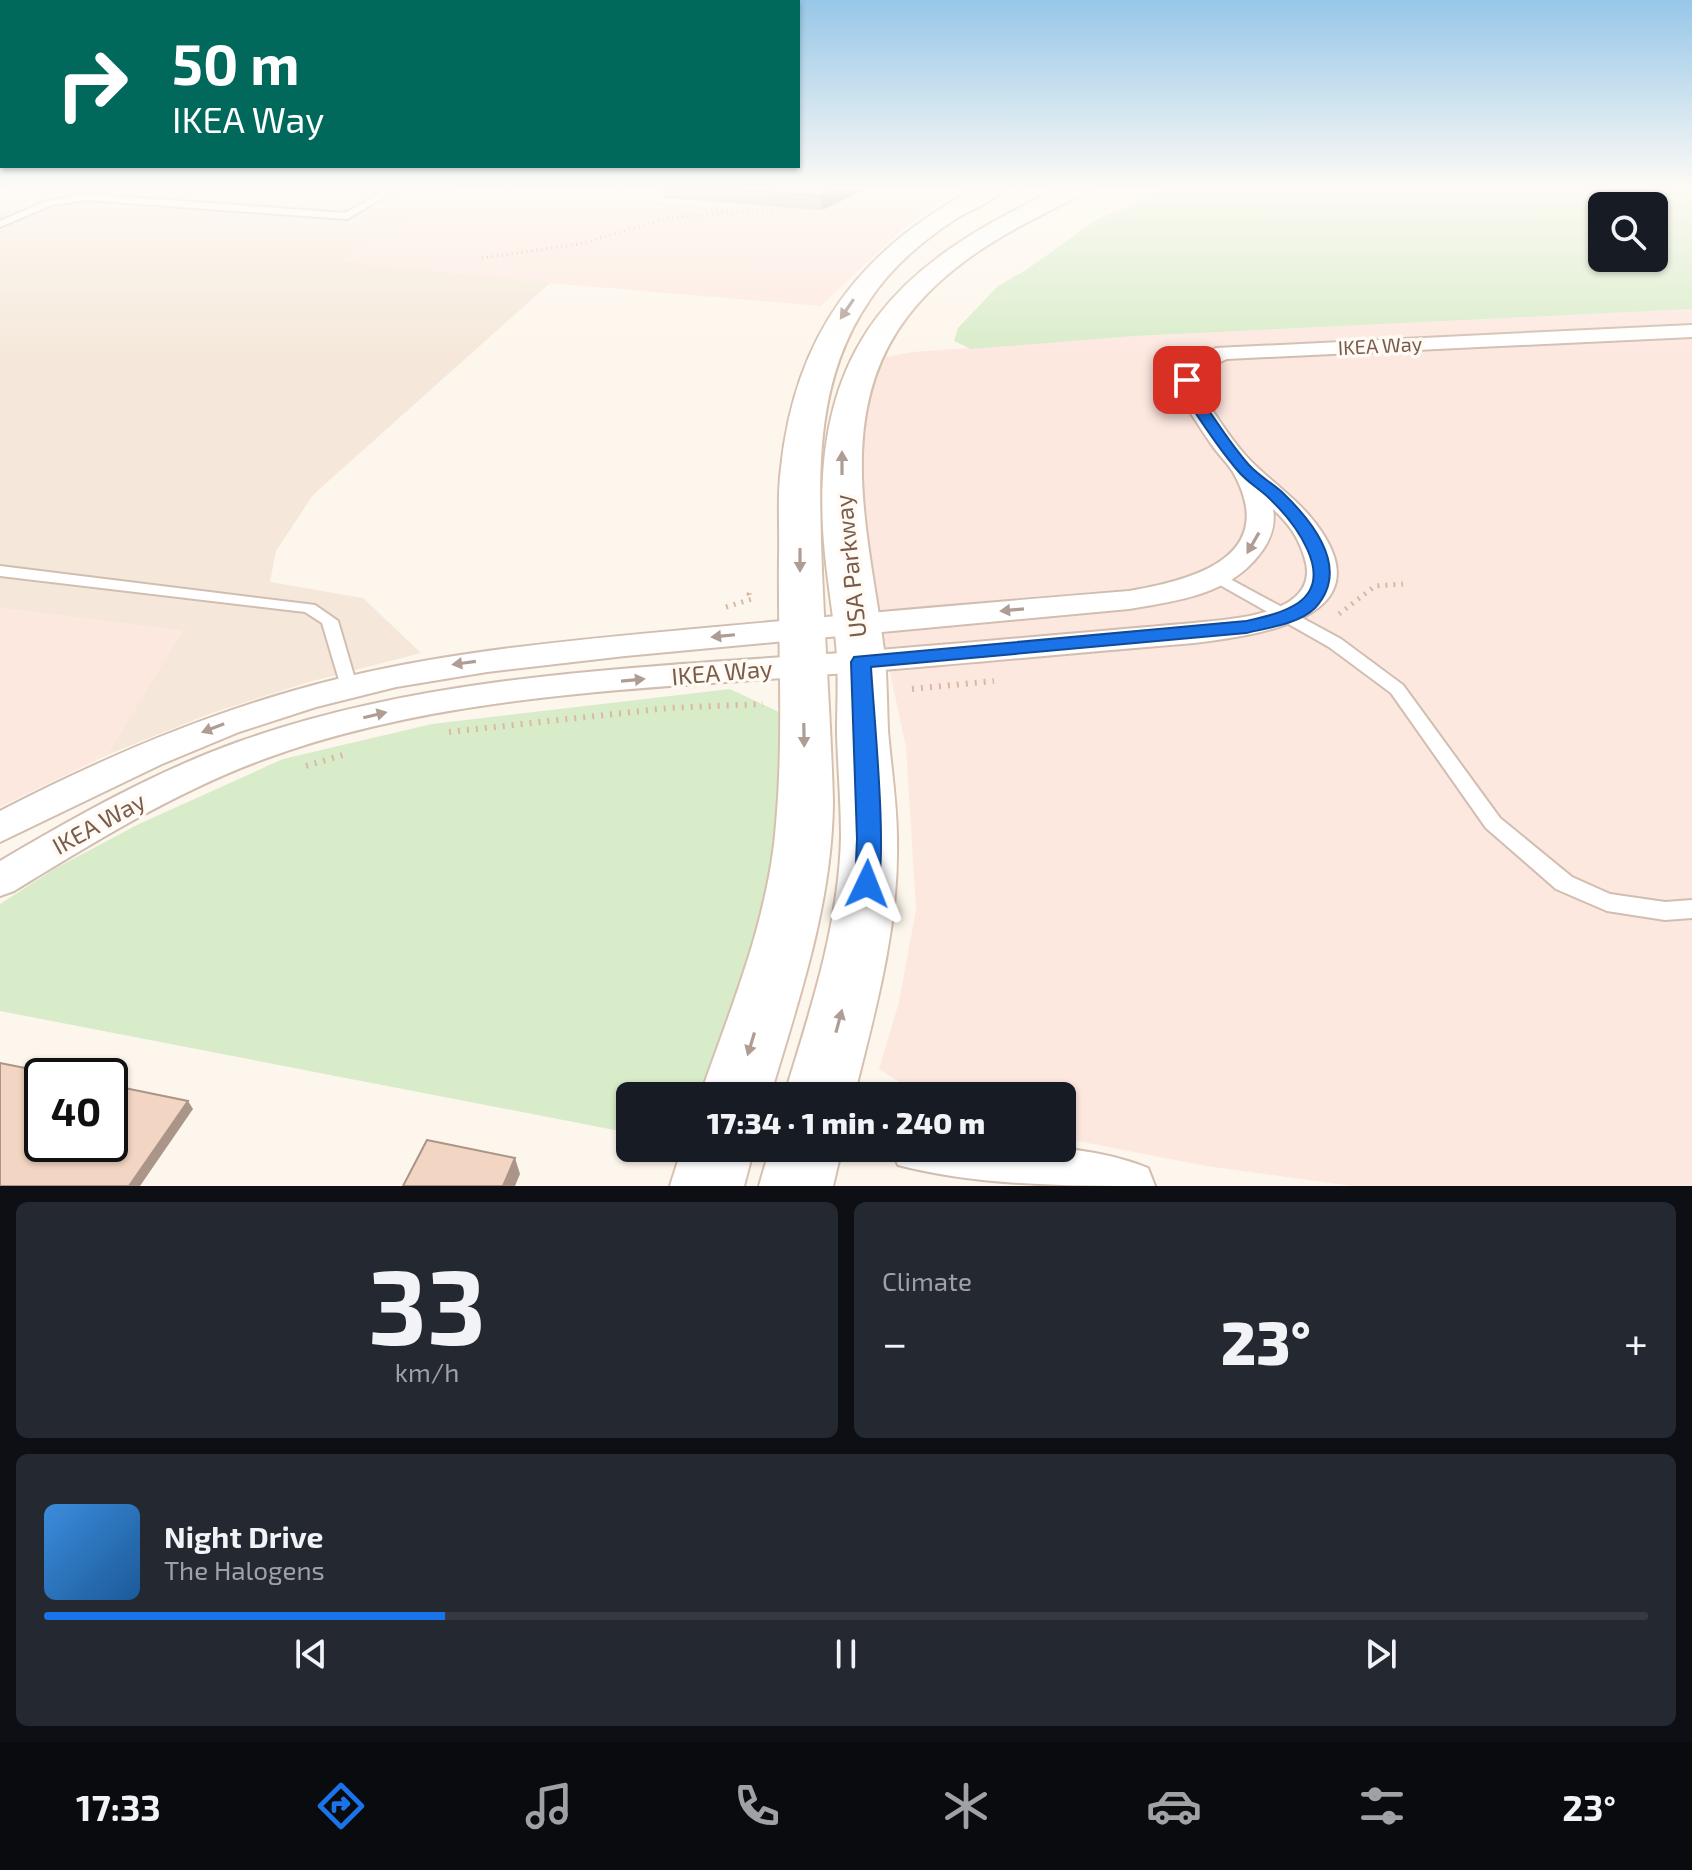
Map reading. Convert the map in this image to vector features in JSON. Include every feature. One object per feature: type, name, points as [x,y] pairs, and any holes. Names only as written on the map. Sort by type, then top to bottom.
[{"type":"street","name":"USA Parkway","points":[[739,1082],[783,939],[803,846],[805,793],[789,666],[800,464],[808,404],[825,350],[848,308],[893,256],[908,244]]},
{"type":"street","name":"USA Parkway","points":[[823,1082],[860,938],[869,839],[859,643],[843,526],[843,444],[855,384],[875,340],[905,299],[938,266],[971,244]]},
{"type":"street","name":"IKEA Way","points":[[859,643],[1194,633],[1246,627],[1287,616],[1307,606],[1320,585],[1322,564],[1313,540],[1278,497],[1244,469],[1188,391],[1187,380],[1192,370],[1224,353],[1692,331]]},
{"type":"street","name":"IKEA Way","points":[[0,880],[190,775],[253,750],[347,721],[451,700],[789,666],[859,643],[1190,589],[1219,578],[1244,556],[1259,534],[1260,514],[1244,469]]},
{"type":"street","name":"IKEA Way","points":[[0,828],[76,788],[170,745],[242,717],[348,686],[475,661],[789,666]]},
{"type":"street","points":[[707,1186],[714,1162]]},
{"type":"street","points":[[796,1186],[802,1162]]},
{"type":"street","points":[[994,1162],[1130,1186]]},
{"type":"lane","points":[[0,571],[309,608],[330,621],[348,686]]},
{"type":"lane","points":[[1219,578],[1371,667],[1397,689],[1493,823],[1564,883],[1607,902],[1665,911],[1692,909]]},
{"type":"path","points":[[482,258],[578,244]]},
{"type":"path","points":[[1332,620],[1375,586],[1403,584]]},
{"type":"path","points":[[440,733],[681,706],[789,666]]},
{"type":"path","points":[[294,768],[321,764],[358,751]]},
{"type":"shaded area","points":[[0,244],[366,244],[340,261],[550,283],[313,495],[276,551],[270,582],[363,598],[421,653],[309,682],[209,714],[107,755],[182,631],[0,608]]},
{"type":"shaded area","points":[[366,244],[886,244],[821,306],[340,261]]},
{"type":"shaded area","points":[[1692,309],[1692,1186],[1352,1186],[1206,1166],[1076,1141],[1076,1082],[899,1082],[879,1069],[899,1002],[916,909],[906,747],[862,542],[859,437],[879,358],[913,352],[1136,336]]},
{"type":"shaded area","points":[[0,608],[183,631],[107,755],[0,807]]},
{"type":"green space","points":[[1062,244],[1588,244],[1588,272],[1668,272],[1668,244],[1692,244],[1692,309],[1136,336],[971,349],[954,341],[958,328],[998,286]]},
{"type":"green space","points":[[730,689],[781,713],[780,820],[759,947],[709,1082],[616,1082],[616,1130],[0,1011],[0,904],[56,868],[139,824],[283,759],[432,724]]},
{"type":"building","points":[[0,1063],[24,1068],[24,1162],[128,1162],[128,1089],[188,1101],[129,1186],[0,1186]]},
{"type":"building","points":[[427,1140],[515,1158],[503,1186],[403,1186]]},
{"type":"route","points":[[867,884],[869,839],[861,662],[1246,627],[1276,620],[1307,606],[1320,585],[1322,564],[1313,540],[1278,497],[1244,469],[1188,391],[1187,380]]}]
